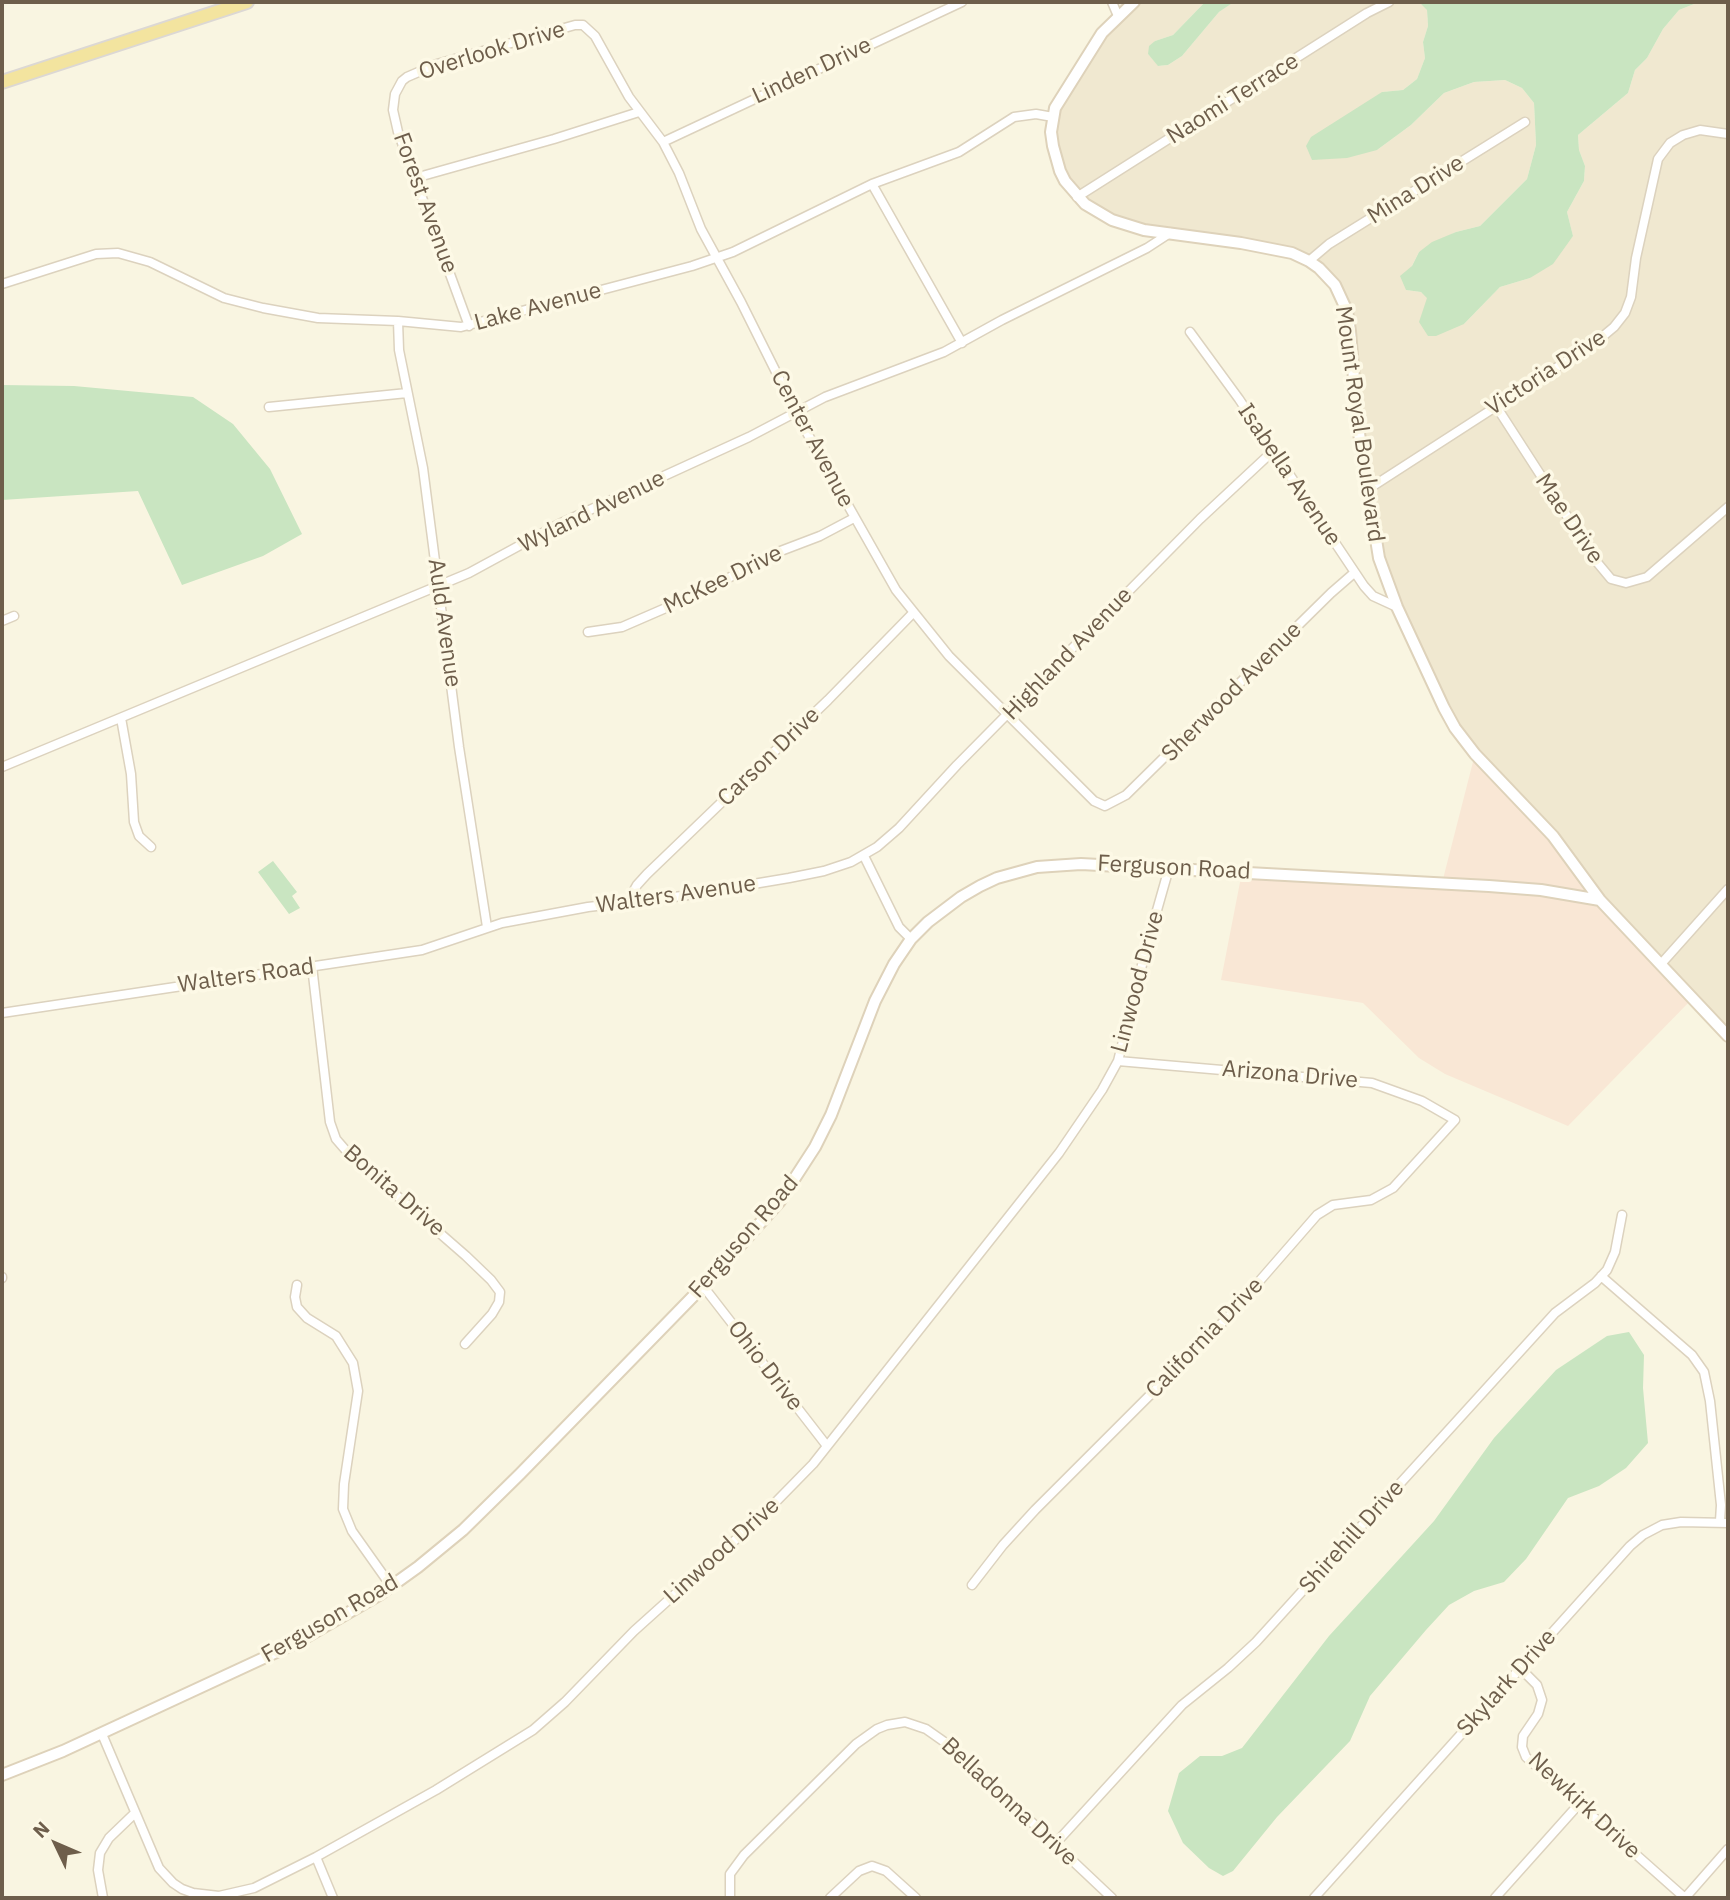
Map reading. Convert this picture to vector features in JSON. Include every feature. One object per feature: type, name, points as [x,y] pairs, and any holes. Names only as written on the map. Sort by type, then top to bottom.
[{"type":"main road","points":[[2,82],[247,2]]},
{"type":"street","name":"Linden Drive","points":[[663,142],[962,2]]},
{"type":"street","points":[[1112,2],[1118,16]]},
{"type":"street","name":"Mount Royal Boulevard","points":[[1134,2],[1118,16],[1086,56],[1059,100],[1053,117],[1052,132],[1055,158],[1065,181],[1077,197],[1112,220],[1144,230],[1276,249],[1309,261],[1335,285],[1347,312],[1367,490],[1379,558],[1397,607],[1444,708],[1463,740],[1553,835],[1600,900],[1726,1034]]},
{"type":"street","name":"Naomi Terrace","points":[[1077,197],[1367,13],[1389,2]]},
{"type":"street","name":"Center Avenue","points":[[583,25],[595,36],[639,112],[663,142],[715,258],[746,311],[796,412],[880,565],[913,613],[949,656],[1094,801],[1105,806]]},
{"type":"street","name":"Overlook Drive","points":[[402,81],[421,69],[456,58],[583,25]]},
{"type":"street","name":"Forest Avenue","points":[[402,81],[395,94],[394,119],[469,326]]},
{"type":"street","points":[[415,178],[639,112]]},
{"type":"street","name":"Lake Avenue","points":[[2,284],[96,254],[118,253],[150,262],[224,298],[263,309],[318,318],[398,321],[451,328],[469,326],[733,252],[872,184],[959,152],[1020,114],[1053,117]]},
{"type":"street","name":"Mina Drive","points":[[1309,261],[1329,244],[1525,122]]},
{"type":"street","name":"Victoria Drive","points":[[1367,490],[1596,342],[1614,327],[1625,313],[1631,297],[1636,258],[1658,159],[1670,143],[1683,135],[1700,130],[1728,134]]},
{"type":"street","points":[[872,184],[962,343]]},
{"type":"street","name":"Wyland Avenue","points":[[2,767],[440,586],[505,555],[559,524],[683,469],[825,397],[919,363],[962,343],[1147,248],[1170,233]]},
{"type":"street","name":"Auld Avenue","points":[[398,321],[397,340],[423,468],[459,747],[487,927]]},
{"type":"street","name":"Isabella Avenue","points":[[1190,332],[1239,399],[1354,573],[1373,596],[1397,607]]},
{"type":"street","points":[[269,407],[407,393]]},
{"type":"street","name":"Mae Drive","points":[[1496,406],[1596,561],[1611,579],[1626,583],[1647,577],[1728,507]]},
{"type":"street","name":"Highland Avenue","points":[[864,856],[899,828],[957,765],[1200,519],[1273,451]]},
{"type":"street","name":"McKee Drive","points":[[588,632],[622,628],[698,594],[778,552],[820,536],[854,517]]},
{"type":"street","name":"Sherwood Avenue","points":[[1105,806],[1119,801],[1142,782],[1354,573]]},
{"type":"street","name":"Carson Drive","points":[[627,903],[647,874],[828,700],[913,613]]},
{"type":"street","points":[[2,621],[13,616]]},
{"type":"street","points":[[121,718],[131,774],[134,822],[139,836],[151,847]]},
{"type":"street","points":[[864,856],[899,927],[911,939]]},
{"type":"street","name":"Walters Avenue","points":[[487,927],[559,912],[682,896],[811,874],[864,856]]},
{"type":"street","name":"Ferguson Road","points":[[2,1775],[102,1734],[296,1643],[352,1612],[391,1586],[444,1546],[483,1511],[703,1286],[780,1201],[816,1147],[847,1079],[880,991],[894,964],[911,939],[928,922],[961,897],[993,880],[1016,872],[1037,867],[1081,864],[1541,890],[1600,900]]},
{"type":"street","name":"Linwood Drive","points":[[102,1734],[159,1868],[173,1883],[193,1893],[219,1896],[242,1892],[316,1857],[446,1784],[533,1730],[565,1702],[634,1631],[780,1499],[827,1446],[1059,1153],[1102,1090],[1118,1061],[1146,949],[1170,868]]},
{"type":"street","points":[[1661,964],[1728,889]]},
{"type":"street","name":"Walters Road","points":[[2,1013],[422,950],[487,927]]},
{"type":"street","name":"Bonita Drive","points":[[312,966],[330,1122],[336,1139],[349,1154],[449,1240],[500,1292],[499,1302],[492,1314],[465,1344]]},
{"type":"street","name":"Arizona Drive","points":[[1118,1061],[1371,1083],[1422,1101],[1455,1120]]},
{"type":"street","name":"California Drive","points":[[971,1585],[1035,1510],[1254,1290],[1317,1215],[1333,1205],[1371,1200],[1393,1188],[1455,1120]]},
{"type":"street","name":"Shirehill Drive","points":[[1055,1844],[1182,1704],[1256,1642],[1555,1313],[1601,1276],[1610,1265],[1615,1252],[1622,1215]]},
{"type":"street","points":[[1601,1276],[1692,1355],[1704,1372],[1710,1401],[1724,1522]]},
{"type":"street","points":[[297,1285],[297,1307],[307,1318],[336,1336],[353,1363],[358,1391],[344,1484],[343,1509],[352,1531],[391,1586]]},
{"type":"street","name":"Ohio Drive","points":[[703,1286],[827,1446]]},
{"type":"street","name":"Skylark Drive","points":[[1314,1898],[1615,1561],[1643,1535],[1670,1523],[1724,1522]]},
{"type":"street","name":"Newkirk Drive","points":[[1520,1668],[1537,1685],[1542,1700],[1538,1714],[1523,1736],[1523,1751],[1531,1762],[1685,1898]]},
{"type":"street","name":"Belladonna Drive","points":[[730,1898],[730,1874],[738,1861],[856,1744],[887,1724],[911,1723],[939,1737],[1112,1898]]},
{"type":"street","points":[[1495,1898],[1579,1804]]},
{"type":"street","points":[[103,1898],[98,1870],[100,1853],[109,1838],[135,1812]]},
{"type":"street","points":[[1685,1898],[1728,1849]]},
{"type":"street","points":[[316,1857],[332,1898]]},
{"type":"street","points":[[830,1898],[859,1871],[872,1866],[886,1871],[916,1898]]},
{"type":"shaded area","points":[[1134,2],[1205,2],[1173,35],[1155,41],[1148,54],[1159,66],[1168,65],[1182,56],[1219,12],[1234,2],[1419,2],[1427,9],[1428,26],[1423,42],[1425,58],[1417,79],[1403,90],[1382,92],[1377,150],[1411,125],[1444,93],[1474,82],[1505,80],[1522,88],[1534,103],[1536,145],[1527,179],[1480,226],[1456,232],[1419,252],[1406,290],[1421,292],[1464,324],[1500,287],[1530,278],[1573,236],[1567,212],[1584,181],[1585,166],[1579,150],[1578,135],[1628,93],[1635,70],[1647,58],[1663,29],[1679,10],[1699,2],[1728,2],[1728,1036],[1463,740],[1387,581],[1342,297],[1309,260],[1112,220],[1065,181],[1053,117],[1086,56]]},
{"type":"shaded area","points":[[1475,754],[1693,998],[1568,1126],[1445,1074],[1419,1058],[1363,1003],[1221,980],[1242,872],[1442,883]]},
{"type":"green space","points":[[1205,2],[1234,2],[1219,12],[1182,56],[1168,65],[1158,66],[1148,54],[1149,46],[1173,35]]},
{"type":"green space","points":[[1419,2],[1699,2],[1679,10],[1663,29],[1647,58],[1635,70],[1628,93],[1578,135],[1579,150],[1585,166],[1584,181],[1567,212],[1573,236],[1553,264],[1530,278],[1500,287],[1464,324],[1436,336],[1428,336],[1419,322],[1427,298],[1421,292],[1406,290],[1400,276],[1412,266],[1419,252],[1432,242],[1480,226],[1527,179],[1536,145],[1534,103],[1522,88],[1505,80],[1474,82],[1444,93],[1411,125],[1377,150],[1347,158],[1312,160],[1306,146],[1311,137],[1382,92],[1403,90],[1417,79],[1425,58],[1423,42],[1428,26],[1427,10]]},
{"type":"green space","points":[[2,385],[74,386],[193,397],[233,424],[270,469],[302,534],[263,556],[182,585],[138,491],[2,500]]},
{"type":"green space","points":[[273,861],[297,892],[292,896],[300,908],[289,914],[258,872]]},
{"type":"green space","points":[[1629,1332],[1644,1355],[1643,1388],[1648,1443],[1626,1468],[1599,1486],[1568,1498],[1526,1559],[1504,1582],[1474,1591],[1449,1605],[1370,1696],[1350,1741],[1277,1817],[1233,1871],[1223,1876],[1209,1868],[1183,1843],[1168,1811],[1179,1773],[1200,1756],[1222,1756],[1242,1748],[1329,1636],[1434,1521],[1494,1438],[1556,1370],[1607,1336]]}]
